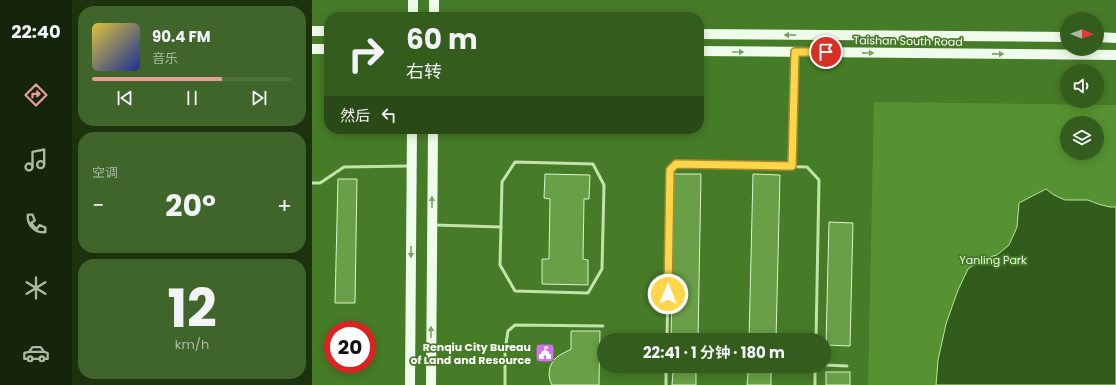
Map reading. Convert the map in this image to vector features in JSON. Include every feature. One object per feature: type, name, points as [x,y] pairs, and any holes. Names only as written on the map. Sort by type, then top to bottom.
[{"type":"main road","points":[[413,0],[413,12]]},
{"type":"main road","points":[[434,0],[434,12]]},
{"type":"main road","points":[[312,31],[324,31]]},
{"type":"main road","name":"Taishan South Road","points":[[704,34],[1060,37]]},
{"type":"main road","points":[[1104,37],[1116,38]]},
{"type":"main road","points":[[312,49],[324,49]]},
{"type":"main road","name":"Taishan South Road","points":[[704,51],[1116,55]]},
{"type":"main road","points":[[410,385],[412,134]]},
{"type":"main road","points":[[430,385],[432,134]]},
{"type":"lane","points":[[792,166],[795,52]]},
{"type":"lane","points":[[515,162],[593,164],[604,185],[602,269],[588,293],[515,291],[500,266],[501,227],[502,182],[515,162]]},
{"type":"lane","points":[[667,333],[670,170],[676,164],[807,167],[819,180],[816,333]]},
{"type":"lane","points":[[312,183],[320,183],[344,167],[412,166]]},
{"type":"lane","points":[[432,225],[501,227]]},
{"type":"lane","points":[[505,385],[505,350],[508,331],[515,325],[603,326]]},
{"type":"lane","points":[[831,365],[847,366]]},
{"type":"lane","points":[[666,373],[666,385]]},
{"type":"lane","points":[[815,373],[815,385]]},
{"type":"green space","name":"Yanling Park","points":[[874,102],[1060,104],[1060,108],[1104,108],[1104,105],[1116,105],[1116,385],[868,385]]},
{"type":"shaded area","points":[[1046,189],[1065,200],[1088,200],[1110,207],[1116,207],[1116,385],[936,385],[938,360],[946,324],[958,290],[968,269],[982,259],[997,255],[1009,245],[1017,227],[1019,203]]},
{"type":"building","points":[[545,174],[590,175],[589,199],[584,199],[583,259],[588,260],[588,285],[542,284],[542,259],[549,259],[550,199],[544,198]]},
{"type":"building","points":[[674,174],[701,174],[698,333],[671,333]]},
{"type":"building","points":[[753,174],[780,175],[776,333],[749,333]]},
{"type":"building","points":[[338,179],[357,179],[355,303],[335,303]]},
{"type":"building","points":[[829,222],[853,223],[850,346],[831,345],[831,333],[826,333]]},
{"type":"building","points":[[571,331],[600,331],[600,333],[597,333],[597,373],[599,373],[599,385],[552,385],[549,374],[553,361],[558,356],[571,349]]},
{"type":"building","points":[[850,372],[850,385],[826,385],[826,373]]},
{"type":"building","points":[[673,373],[696,373],[696,385],[672,385]]},
{"type":"building","points":[[748,373],[771,373],[771,385],[747,385]]},
{"type":"place","name":"Renqiu City Bureau of Land and Resource","points":[[545,353]]},
{"type":"route","points":[[668,294],[670,170],[676,164],[792,166],[795,52],[826,52]]}]
